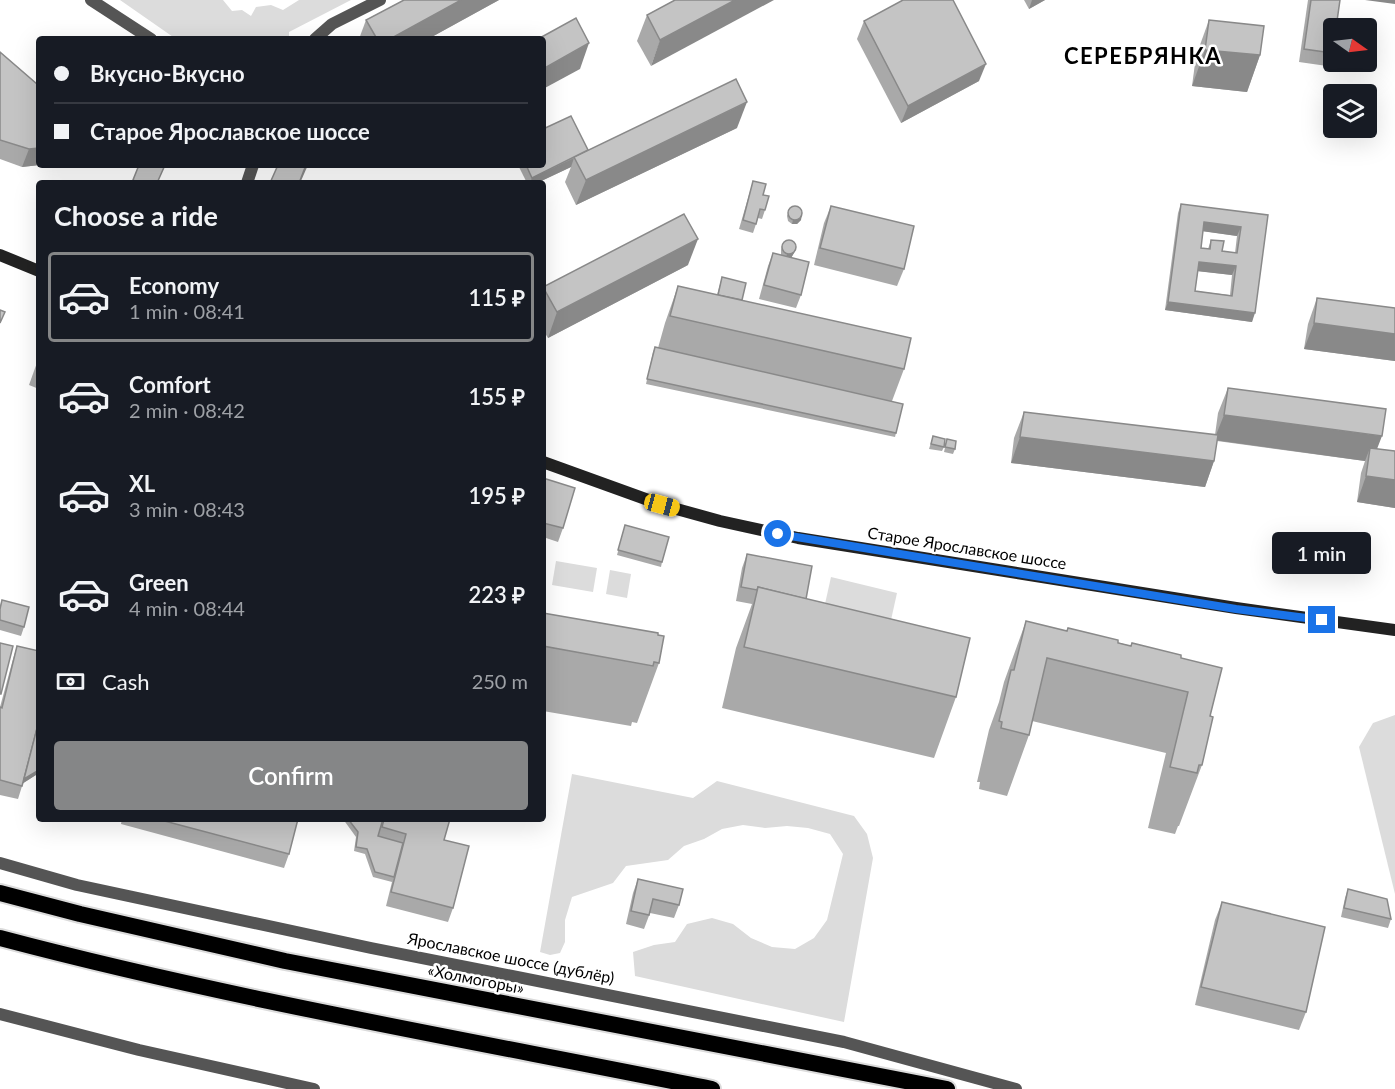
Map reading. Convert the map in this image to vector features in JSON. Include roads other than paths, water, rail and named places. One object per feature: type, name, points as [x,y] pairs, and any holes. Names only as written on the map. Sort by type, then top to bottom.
[{"type":"highway","name":"«Холмогоры»","points":[[0,893],[80,914],[285,961],[947,1089]]},
{"type":"highway","points":[[0,938],[68,956],[283,1005],[711,1089]]},
{"type":"main road","points":[[0,255],[36,270]]},
{"type":"main road","name":"Старое Ярославское шоссе","points":[[546,463],[662,505],[740,526],[798,538],[1236,609],[1395,630]]},
{"type":"street","points":[[91,0],[146,36]]},
{"type":"street","points":[[319,36],[333,24],[380,0]]},
{"type":"street","name":"Ярославское шоссе (дублёр)","points":[[0,864],[76,885],[360,945],[844,1042],[1016,1089]]},
{"type":"street","points":[[0,1014],[139,1050],[312,1089]]},
{"type":"district","name":"СЕРЕБРЯНКА","points":[[1143,56]]}]
